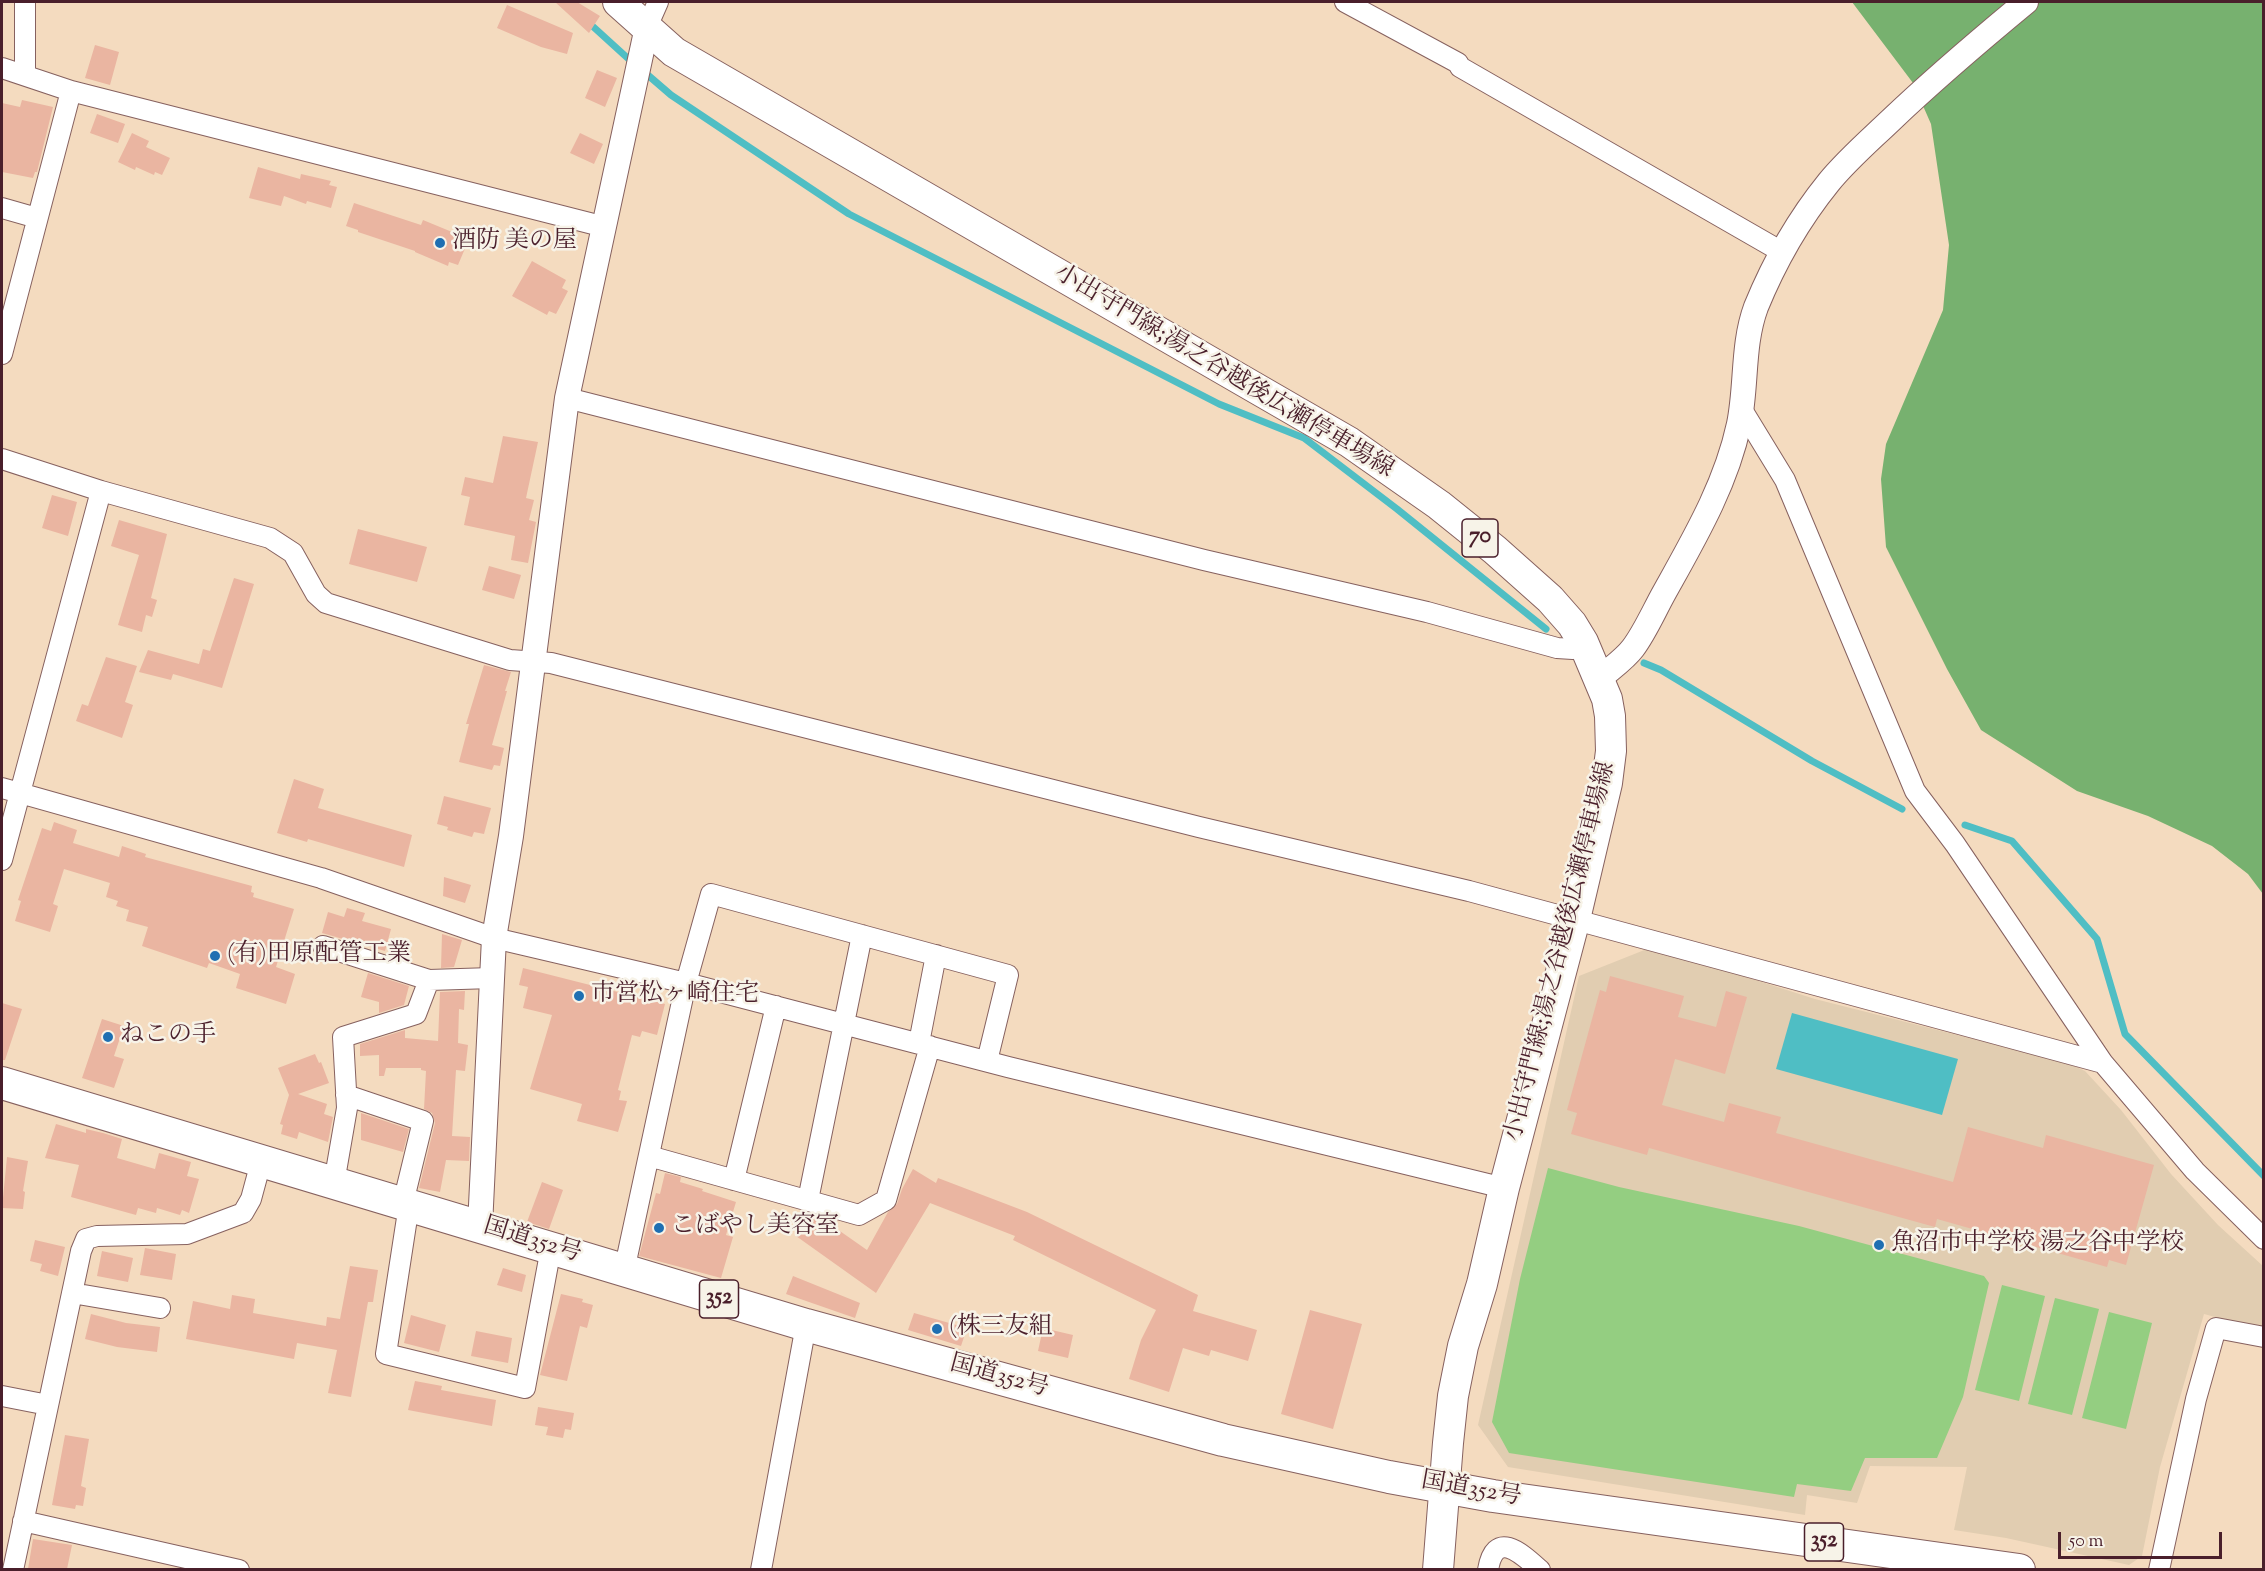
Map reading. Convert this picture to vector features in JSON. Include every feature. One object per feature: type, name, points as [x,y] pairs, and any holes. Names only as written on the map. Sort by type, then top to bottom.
[{"type":"highway","name":"国道352号","points":[[2,1083],[806,1325],[1223,1440],[1493,1496],[2019,1569]]},
{"type":"main road","name":"小出守門線;湯之谷越後広瀬停車場線","points":[[618,2],[652,14],[674,52],[1349,442],[1439,505],[1495,550],[1550,599],[1572,624],[1583,642],[1607,699],[1610,716],[1611,751],[1607,783],[1575,919],[1504,1188],[1482,1284],[1461,1356],[1454,1396],[1445,1487]]},
{"type":"main road","name":"70","points":[[1438,1569],[1445,1487]]},
{"type":"street","points":[[25,74],[26,2]]},
{"type":"street","points":[[1345,2],[1458,63],[1460,67],[1782,252]]},
{"type":"street","points":[[1599,679],[1632,649],[1723,480],[1741,408],[1744,361],[1756,307],[1782,252],[1803,218],[1823,190],[1853,156],[1948,66],[2026,2]]},
{"type":"street","points":[[480,1226],[494,938],[511,836],[567,398],[652,14]]},
{"type":"street","points":[[2,68],[71,91],[605,227]]},
{"type":"street","points":[[2,354],[71,91]]},
{"type":"street","points":[[2,208],[37,218]]},
{"type":"street","points":[[567,398],[1203,560],[1427,612],[1557,648],[1573,649],[1583,642]]},
{"type":"street","points":[[1741,408],[1785,480],[1915,791],[1961,853],[2103,1063],[2195,1171],[2264,1239]]},
{"type":"street","points":[[2,459],[101,491],[270,538],[293,553],[316,594],[326,603],[510,660],[562,666],[1199,827],[1468,891],[2103,1063]]},
{"type":"street","points":[[2,860],[10,791],[101,491]]},
{"type":"street","points":[[10,791],[321,878],[494,938],[686,983],[987,1061],[1504,1188]]},
{"type":"street","points":[[624,1271],[686,983],[711,894],[1008,975],[987,1061]]},
{"type":"street","points":[[808,1200],[862,935]]},
{"type":"street","points":[[323,946],[429,980],[492,978]]},
{"type":"street","points":[[649,1156],[859,1215],[886,1200],[925,1045],[936,955]]},
{"type":"street","points":[[334,1183],[347,1108],[343,1037],[416,1014],[429,980]]},
{"type":"street","points":[[734,1180],[776,1006]]},
{"type":"street","points":[[346,1095],[423,1121],[406,1204],[386,1354],[525,1388],[551,1248]]},
{"type":"street","points":[[13,1569],[81,1251],[86,1239],[97,1236],[187,1234],[243,1213],[251,1199],[261,1162]]},
{"type":"street","points":[[72,1293],[160,1308]]},
{"type":"street","points":[[761,1569],[806,1325]]},
{"type":"street","points":[[2159,1569],[2196,1399],[2216,1328],[2264,1337]]},
{"type":"street","points":[[2,1396],[48,1405]]},
{"type":"street","points":[[23,1521],[239,1569]]},
{"type":"street","points":[[1488,1569],[1490,1558],[1497,1551],[1506,1547],[1516,1549],[1540,1569]]},
{"type":"shaded area","name":"魚沼市中学校 湯之谷中学校","points":[[1652,947],[1815,999],[2068,1063],[2085,1071],[2121,1110],[2171,1174],[2218,1225],[2263,1266],[2263,1330],[2204,1314],[2160,1467],[2142,1556],[2129,1565],[2006,1538],[1954,1530],[1967,1467],[1870,1466],[1857,1503],[1807,1495],[1805,1515],[1508,1467],[1478,1425],[1579,976]]},
{"type":"green space","points":[[1852,2],[2263,2],[2263,894],[2248,874],[2212,846],[2148,816],[2077,791],[1981,730],[1947,669],[1886,547],[1881,479],[1886,444],[1943,310],[1949,245],[1931,124],[1913,83]]},
{"type":"green space","points":[[1548,1168],[1619,1187],[1799,1226],[1984,1276],[1989,1283],[1963,1397],[1937,1458],[1865,1458],[1851,1491],[1797,1484],[1794,1497],[1509,1453],[1492,1422],[1520,1279]]},
{"type":"green space","points":[[2002,1285],[2045,1296],[2019,1401],[1975,1390]]},
{"type":"green space","points":[[2055,1298],[2099,1309],[2072,1415],[2028,1404]]},
{"type":"green space","points":[[2109,1312],[2152,1323],[2126,1429],[2082,1418]]},
{"type":"water","points":[[1792,1013],[1958,1059],[1942,1115],[1776,1069]]},
{"type":"building","points":[[555,2],[577,2],[600,16],[589,33]]},
{"type":"building","points":[[507,5],[573,33],[567,54],[541,47],[497,28]]},
{"type":"building","points":[[95,45],[119,52],[110,85],[85,78]]},
{"type":"building","points":[[597,70],[617,78],[605,107],[585,98]]},
{"type":"building","points":[[22,100],[53,107],[37,172],[33,178],[2,172],[2,103],[20,107]]},
{"type":"building","points":[[97,114],[125,124],[118,143],[90,133]]},
{"type":"building","points":[[132,133],[149,141],[146,147],[170,158],[162,175],[155,172],[154,175],[136,167],[135,170],[118,162]]},
{"type":"building","points":[[580,133],[603,144],[594,164],[570,153]]},
{"type":"building","points":[[258,167],[300,179],[301,174],[331,181],[329,185],[337,187],[331,208],[307,201],[306,204],[284,196],[281,206],[249,198]]},
{"type":"building","points":[[354,203],[421,225],[423,220],[469,239],[458,265],[449,262],[448,266],[415,251],[346,226]]},
{"type":"building","points":[[532,261],[566,280],[562,288],[568,291],[556,314],[549,311],[547,315],[512,296]]},
{"type":"building","points":[[503,436],[538,442],[526,498],[534,500],[529,520],[536,522],[528,563],[511,560],[515,536],[464,525],[470,497],[461,495],[465,477],[493,483]]},
{"type":"building","points":[[52,495],[77,502],[68,536],[42,528]]},
{"type":"building","points":[[119,520],[167,534],[151,598],[157,600],[152,617],[146,615],[142,632],[118,625],[139,555],[111,546]]},
{"type":"building","points":[[358,529],[427,547],[417,582],[349,564]]},
{"type":"building","points":[[489,566],[521,575],[514,599],[482,590]]},
{"type":"building","points":[[234,578],[254,584],[222,688],[173,674],[171,680],[139,672],[148,650],[199,664],[203,649],[210,651]]},
{"type":"building","points":[[106,657],[137,666],[125,702],[133,705],[122,738],[76,721],[82,704],[88,706]]},
{"type":"building","points":[[484,665],[511,672],[492,745],[504,748],[500,766],[494,765],[492,770],[459,762],[469,724],[466,724]]},
{"type":"building","points":[[294,779],[324,789],[318,808],[412,835],[404,867],[308,839],[307,842],[277,833]]},
{"type":"building","points":[[444,796],[491,808],[484,834],[474,832],[472,837],[447,830],[448,827],[437,824]]},
{"type":"building","points":[[54,822],[77,830],[73,843],[119,857],[122,846],[146,854],[145,857],[252,886],[253,897],[294,909],[276,967],[295,974],[286,1004],[236,988],[240,974],[209,963],[207,968],[142,946],[148,927],[126,921],[129,910],[116,906],[118,901],[106,897],[110,883],[64,869],[53,904],[58,906],[50,932],[15,921],[21,901],[18,900],[42,828],[51,831]]},
{"type":"building","points":[[444,877],[471,885],[465,903],[443,896]]},
{"type":"building","points":[[347,908],[365,913],[362,921],[391,929],[385,951],[322,933],[328,912],[344,917]]},
{"type":"building","points":[[442,934],[462,940],[454,967],[441,968]]},
{"type":"building","points":[[523,968],[665,1004],[657,1035],[642,1031],[640,1037],[632,1035],[618,1090],[621,1091],[619,1100],[627,1101],[618,1132],[577,1121],[582,1104],[530,1089],[552,1015],[523,1008],[528,987],[519,985]]},
{"type":"building","points":[[368,973],[409,986],[404,1005],[379,1013],[379,1002],[361,997]]},
{"type":"building","points":[[1610,976],[1684,996],[1678,1017],[1716,1027],[1726,991],[1747,997],[1725,1074],[1675,1059],[1662,1105],[1724,1122],[1729,1103],[1781,1117],[1776,1133],[1953,1182],[1968,1127],[2043,1148],[2046,1135],[2154,1165],[2126,1265],[2109,1260],[2107,1267],[1937,1219],[1935,1227],[1649,1148],[1647,1155],[1571,1134],[1577,1113],[1567,1110],[1600,990],[1606,992]]},
{"type":"building","points":[[465,991],[464,1010],[459,1009],[458,1043],[468,1045],[465,1071],[456,1070],[452,1136],[470,1137],[469,1161],[446,1160],[440,1192],[419,1188],[435,1123],[432,1113],[424,1109],[426,1071],[421,1068],[386,1068],[384,1076],[379,1076],[379,1055],[360,1056],[360,1044],[405,1030],[405,1038],[438,1041],[440,992]]},
{"type":"building","points":[[2,1003],[22,1009],[5,1060],[2,1060]]},
{"type":"building","name":"ねこの手","points":[[102,1019],[124,1026],[114,1056],[124,1059],[114,1088],[82,1078]]},
{"type":"building","points":[[315,1054],[319,1063],[321,1062],[329,1083],[298,1094],[327,1104],[324,1114],[333,1117],[328,1142],[299,1132],[297,1139],[281,1134],[283,1125],[280,1124],[289,1095],[278,1068]]},
{"type":"building","points":[[361,1113],[409,1129],[403,1152],[361,1140]]},
{"type":"building","points":[[56,1124],[86,1133],[86,1129],[122,1139],[117,1158],[155,1169],[159,1153],[191,1162],[187,1176],[199,1179],[189,1213],[182,1210],[180,1215],[157,1208],[156,1213],[138,1208],[136,1215],[71,1197],[79,1165],[45,1158]]},
{"type":"building","points":[[7,1157],[28,1161],[23,1191],[25,1192],[23,1209],[2,1208]]},
{"type":"building","points":[[913,1169],[936,1183],[938,1178],[1027,1212],[1198,1295],[1193,1311],[1257,1330],[1248,1361],[1211,1350],[1209,1356],[1183,1348],[1169,1392],[1129,1379],[1141,1340],[1156,1310],[1013,1240],[1015,1236],[930,1203],[876,1293],[796,1236],[810,1215],[835,1233],[837,1229],[867,1250],[888,1212],[897,1204]]},
{"type":"building","points":[[665,1173],[681,1177],[680,1182],[703,1189],[702,1191],[736,1202],[726,1235],[733,1237],[721,1278],[639,1256],[656,1193],[660,1194]]},
{"type":"building","points":[[542,1182],[563,1190],[549,1229],[527,1222]]},
{"type":"building","points":[[35,1240],[65,1247],[58,1276],[40,1271],[42,1264],[30,1261]]},
{"type":"building","points":[[145,1248],[176,1254],[172,1280],[140,1275]]},
{"type":"building","points":[[102,1251],[133,1258],[128,1282],[97,1276]]},
{"type":"building","points":[[350,1266],[378,1270],[373,1302],[368,1302],[351,1397],[328,1393],[337,1350],[297,1343],[294,1359],[186,1339],[193,1301],[230,1309],[232,1295],[255,1299],[253,1313],[326,1326],[327,1317],[340,1319]]},
{"type":"building","points":[[503,1268],[526,1275],[522,1292],[497,1285]]},
{"type":"building","points":[[793,1276],[860,1303],[855,1318],[786,1294]]},
{"type":"building","points":[[561,1294],[583,1299],[582,1302],[593,1305],[587,1328],[580,1326],[567,1381],[540,1375]]},
{"type":"building","points":[[1310,1310],[1362,1324],[1333,1429],[1281,1414]]},
{"type":"building","name":"(株三友組","points":[[914,1313],[967,1328],[961,1346],[908,1330]]},
{"type":"building","points":[[91,1314],[126,1323],[160,1327],[157,1352],[117,1347],[85,1339]]},
{"type":"building","points":[[411,1315],[446,1325],[439,1352],[404,1343]]},
{"type":"building","points":[[1043,1328],[1073,1335],[1068,1358],[1038,1351]]},
{"type":"building","points":[[476,1331],[512,1338],[508,1363],[471,1356]]},
{"type":"building","points":[[415,1381],[442,1386],[441,1390],[496,1400],[492,1426],[408,1410]]},
{"type":"building","points":[[538,1407],[574,1413],[571,1430],[565,1429],[563,1438],[546,1435],[548,1427],[535,1425]]},
{"type":"building","points":[[65,1435],[89,1439],[81,1486],[86,1488],[83,1506],[76,1505],[75,1509],[52,1505]]},
{"type":"building","points":[[33,1539],[72,1545],[67,1569],[28,1569]]},
{"type":"waterway","points":[[588,22],[633,63]]},
{"type":"waterway","points":[[642,70],[671,95],[849,214],[1219,404],[1304,438],[1397,509],[1546,629]]},
{"type":"waterway","points":[[1644,663],[1661,670],[1812,761],[1902,809]]},
{"type":"waterway","points":[[1965,825],[2012,841],[2097,939],[2125,1034],[2264,1176]]},
{"type":"place","name":"酒防 美の屋","points":[[440,243]]},
{"type":"place","name":"(有)田原配管工業","points":[[215,956]]},
{"type":"place","name":"市営松ヶ崎住宅","points":[[579,996]]},
{"type":"place","name":"ねこの手","points":[[108,1037]]},
{"type":"place","name":"こばやし美容室","points":[[659,1228]]},
{"type":"place","name":"魚沼市中学校 湯之谷中学校","points":[[1879,1245]]},
{"type":"place","name":"(株三友組","points":[[937,1329]]}]
